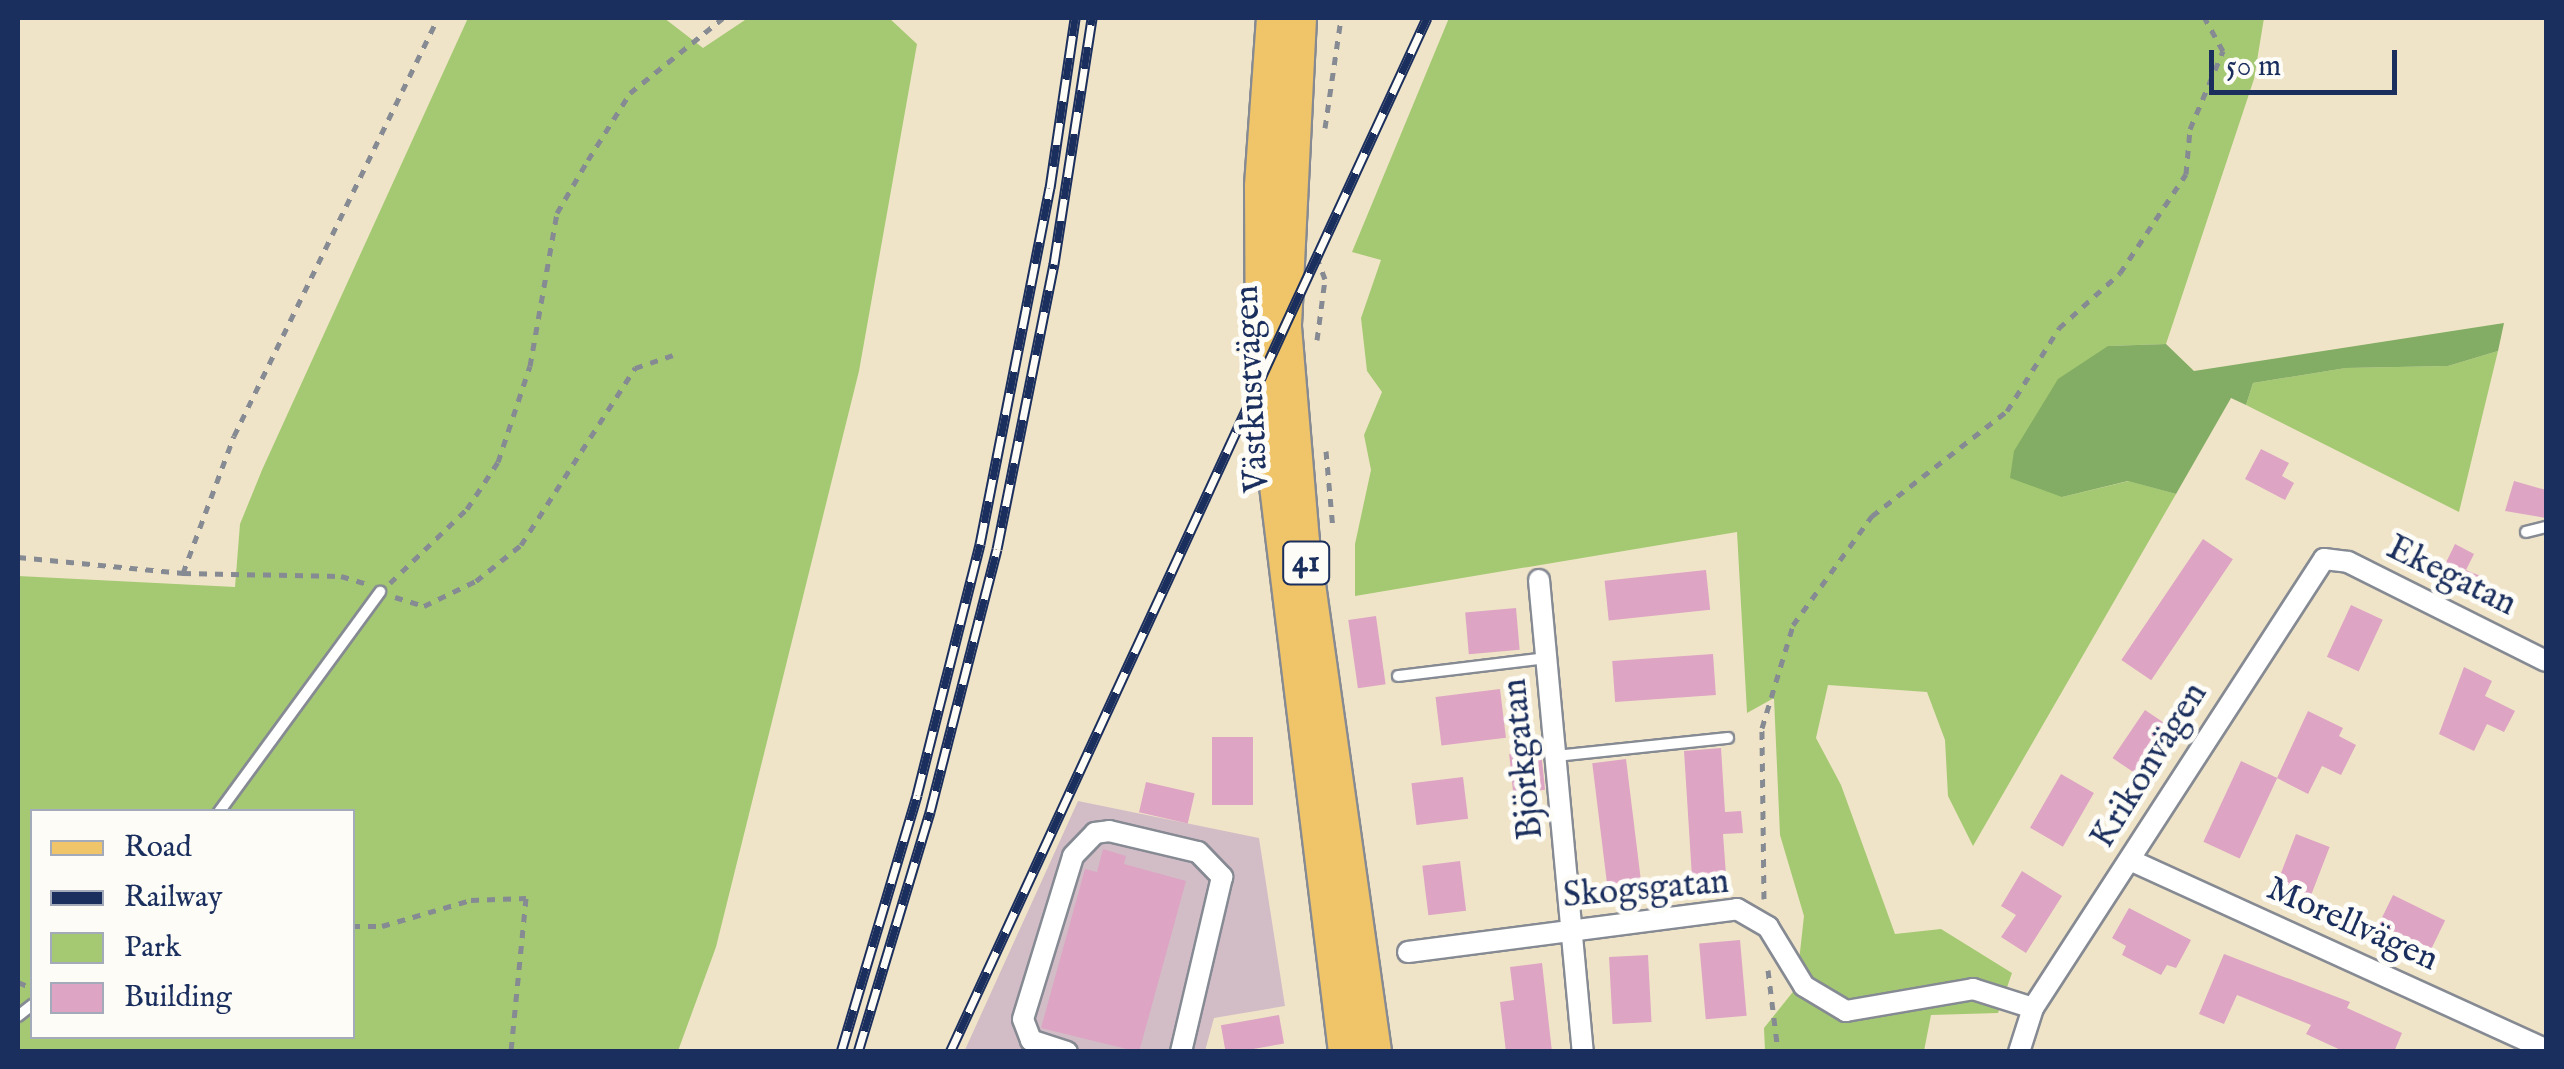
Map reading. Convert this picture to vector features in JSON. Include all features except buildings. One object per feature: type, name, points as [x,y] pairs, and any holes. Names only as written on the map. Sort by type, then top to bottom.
[{"type":"main road","name":"Västkustvägen","points":[[1273,18],[1262,188],[1262,371],[1345,1052]]},
{"type":"main road","name":"Västkustvägen","points":[[1300,18],[1284,327],[1304,542],[1375,1052]]},
{"type":"street","name":"Ekegatan","points":[[2324,559],[2348,562],[2546,661]]},
{"type":"street","name":"Krikonvägen","points":[[2033,1008],[2324,559]]},
{"type":"street","name":"Björkgatan","points":[[1539,580],[1583,1052]]},
{"type":"street","points":[[1068,1052],[1031,1040],[1023,1019],[1072,856],[1095,833],[1110,832],[1198,852],[1222,877],[1181,1052]]},
{"type":"street","name":"Morellvägen","points":[[2130,860],[2546,1050]]},
{"type":"street","name":"Skogsgatan","points":[[1408,952],[1722,909],[1754,914],[1766,925],[1804,986],[1846,1011],[1954,990],[1993,992],[2033,1008]]},
{"type":"street","points":[[2019,1052],[2033,1008]]},
{"type":"lane","points":[[2526,532],[2546,527]]},
{"type":"lane","points":[[221,809],[380,592]]},
{"type":"lane","points":[[1398,676],[1546,658]]},
{"type":"lane","points":[[1556,756],[1728,738]]},
{"type":"path","points":[[184,573],[234,436],[438,18]]},
{"type":"path","points":[[380,592],[467,510],[498,462],[530,366],[557,213],[588,160],[630,93],[724,18]]},
{"type":"path","points":[[1324,135],[1340,18]]},
{"type":"path","points":[[1778,1052],[1758,803],[1762,728],[1794,624],[1872,516],[2008,412],[2059,328],[2120,273],[2186,174],[2190,130],[2223,51],[2205,18]]},
{"type":"path","points":[[1316,254],[1324,279],[1316,351]]},
{"type":"path","points":[[18,557],[184,573],[341,576],[424,606],[476,581],[521,545],[635,368],[673,355]]},
{"type":"path","points":[[1326,444],[1333,538]]},
{"type":"path","points":[[355,926],[382,926],[471,900],[526,898],[511,1052]]},
{"type":"shaded area","points":[[1078,801],[1259,838],[1285,1006],[1214,1018],[1205,1051],[964,1052]]},
{"type":"green space","points":[[468,18],[664,18],[703,48],[748,18],[889,18],[917,44],[859,371],[716,947],[678,1051],[18,1051],[18,576],[235,587],[240,524]]},
{"type":"green space","points":[[1449,18],[2264,18],[2254,79],[2166,344],[2108,346],[2062,497],[2129,481],[2176,494],[1973,846],[1948,796],[1945,740],[1927,692],[1828,685],[1816,738],[1841,785],[1895,934],[1941,929],[2012,973],[1998,1013],[1931,1015],[1924,1051],[1765,1051],[1764,1028],[1796,988],[1804,916],[1780,835],[1774,698],[1747,713],[1737,532],[1355,596],[1355,544],[1371,470],[1364,435],[1382,392],[1367,371],[1361,318],[1381,260],[1352,252]]},
{"type":"green space","points":[[2504,323],[2498,351],[2448,366],[2346,368],[2253,383],[2246,405],[2231,398],[2176,494],[2128,481],[2062,497],[2010,478],[2014,451],[2058,379],[2108,346],[2166,344],[2194,371]]},
{"type":"green space","points":[[2498,351],[2459,512],[2246,405],[2253,383],[2346,368],[2448,366]]},
{"type":"railway","points":[[841,1052],[917,795],[980,544],[1050,188],[1075,18]]},
{"type":"railway","points":[[858,1052],[930,812],[997,549],[1054,264],[1092,18]]},
{"type":"railway","points":[[950,1052],[1427,18]]}]
